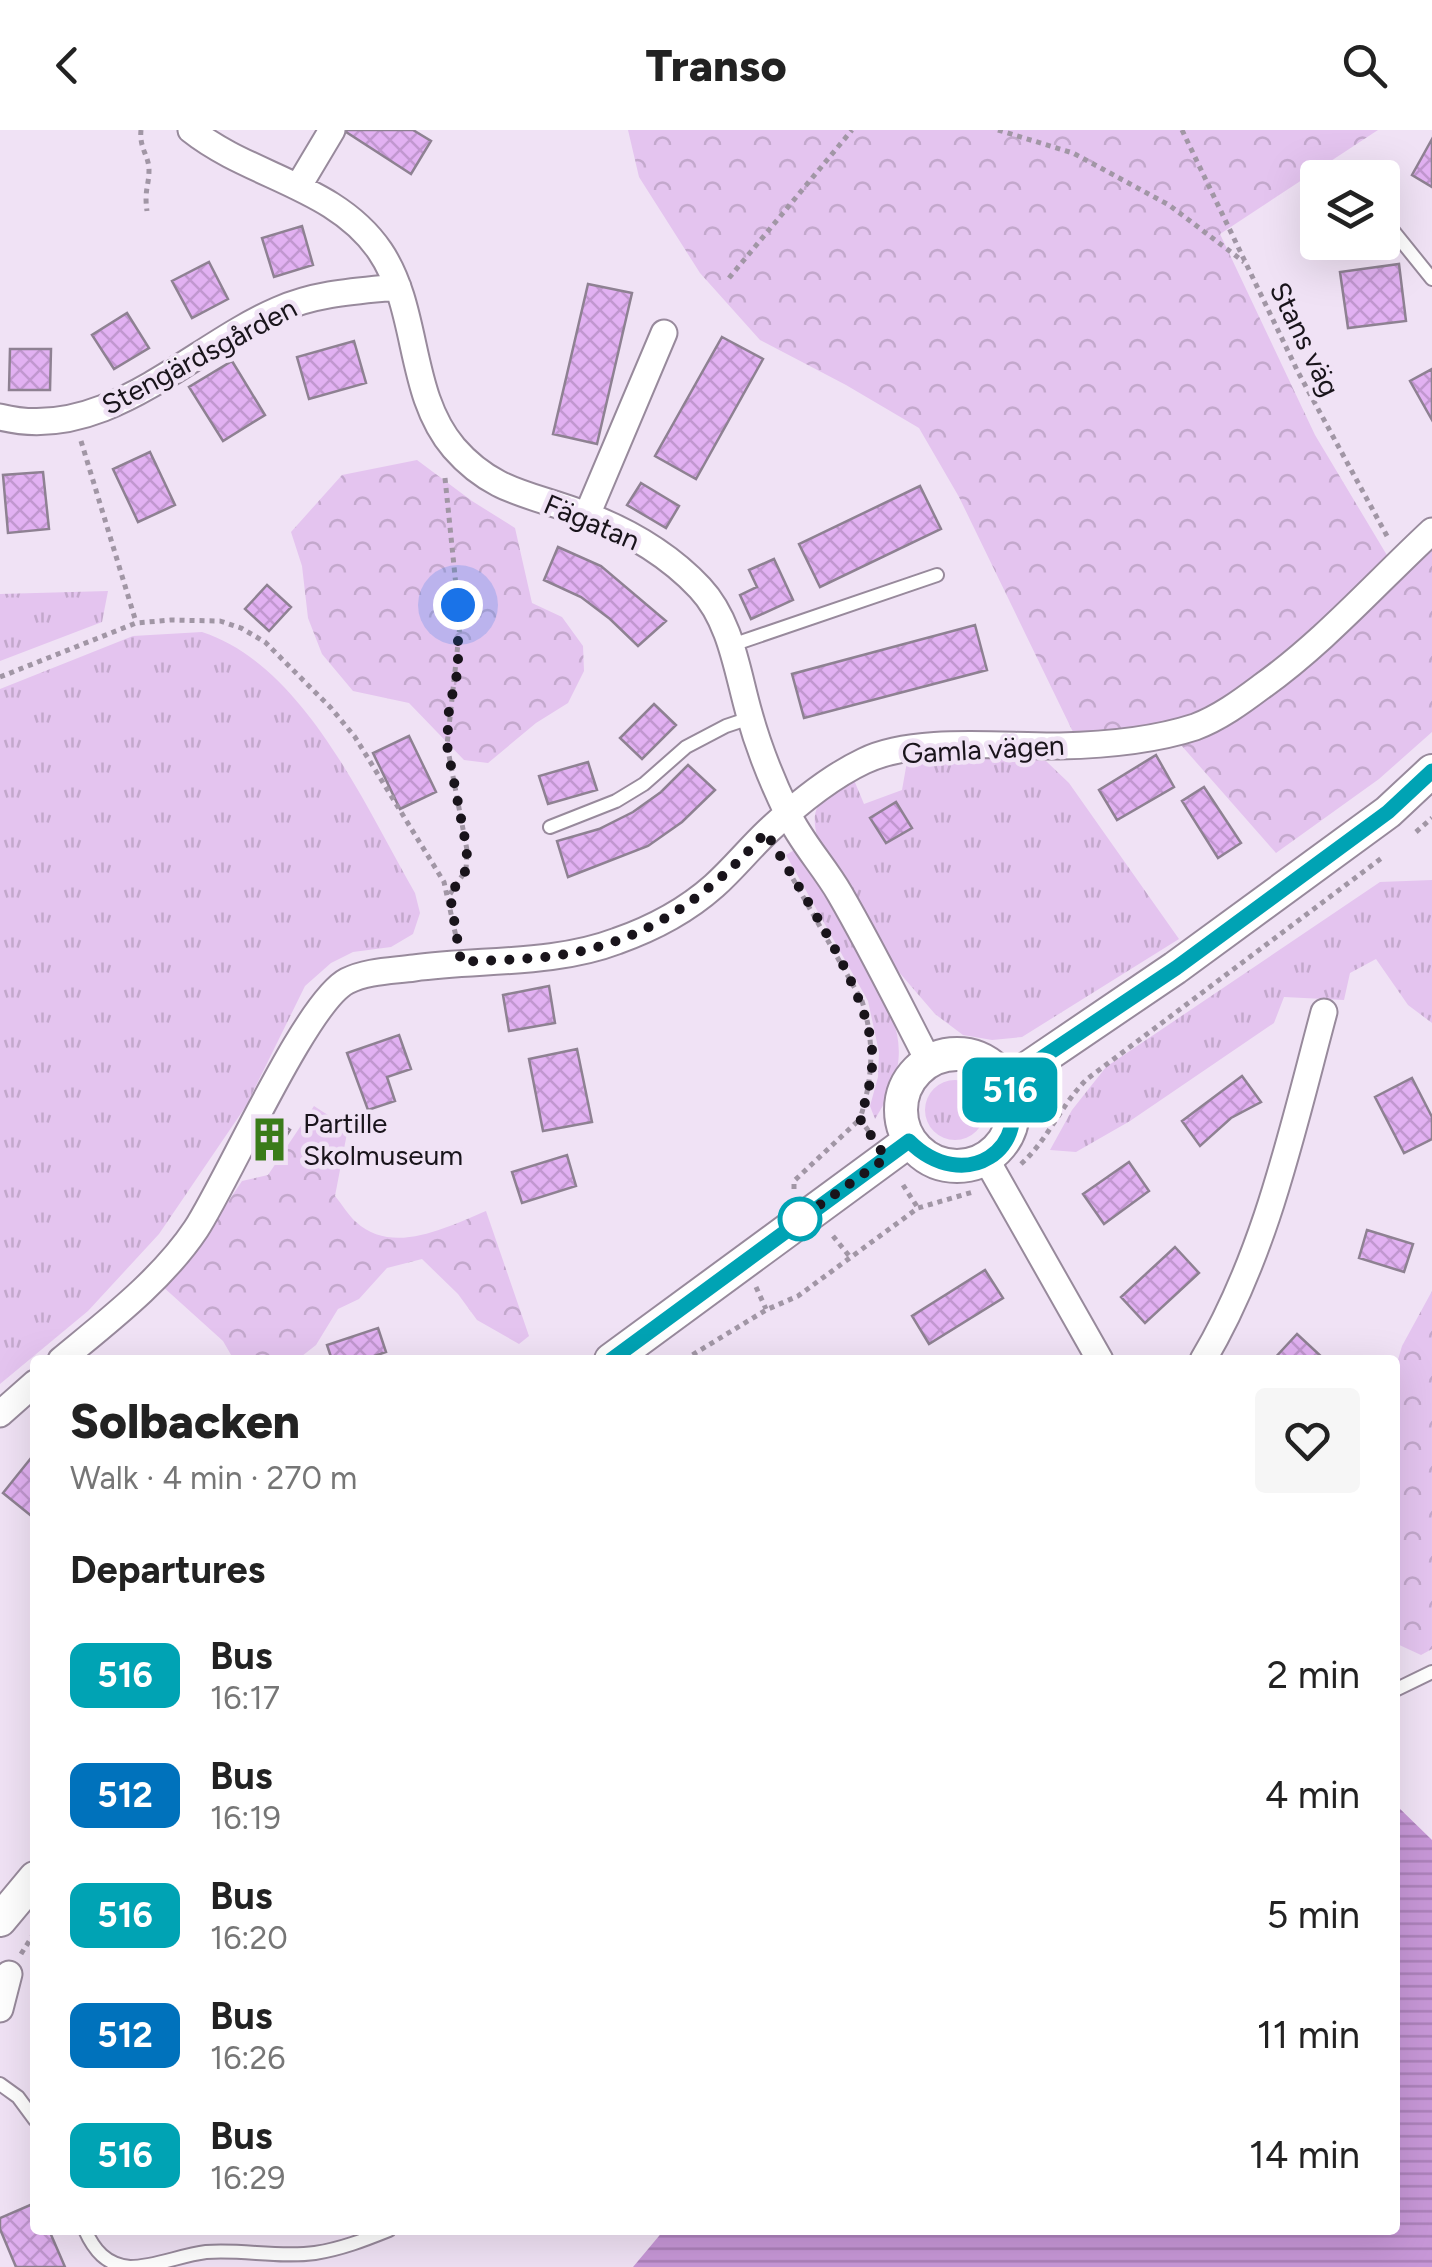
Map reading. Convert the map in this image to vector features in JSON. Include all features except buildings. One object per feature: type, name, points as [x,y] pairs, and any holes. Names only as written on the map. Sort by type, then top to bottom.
[{"type":"street","name":"Fägatan","points":[[192,130],[230,157],[298,187],[349,216],[380,251],[398,287],[427,401],[452,446],[492,483],[587,515],[641,540],[702,590],[732,646],[750,718],[788,815],[840,894],[929,1062]]},
{"type":"street","points":[[298,187],[332,130]]},
{"type":"street","name":"Stengärdsgården","points":[[0,417],[75,419],[168,374],[276,311],[314,297],[398,287]]},
{"type":"street","points":[[587,515],[664,333]]},
{"type":"street","name":"Gamla vägen","points":[[67,1355],[158,1274],[194,1233],[294,1050],[322,1005],[342,983],[366,974],[461,962],[560,956],[616,942],[699,898],[744,858],[766,832],[836,777],[868,758],[923,746],[1063,746],[1138,741],[1198,726],[1236,705],[1304,657],[1432,531]]},
{"type":"street","points":[[1006,1082],[1222,934],[1388,812],[1432,771]]},
{"type":"street","points":[[1214,1354],[1250,1266],[1282,1168],[1324,1012]]},
{"type":"street","points":[[618,1355],[897,1149],[903,1095],[910,1080],[929,1062],[954,1054],[972,1056],[996,1068],[1006,1082],[1014,1103],[1012,1125],[991,1170]]},
{"type":"street","points":[[897,1149],[946,1166],[970,1165],[991,1170],[1097,1355]]},
{"type":"street","points":[[0,1414],[30,1387]]},
{"type":"street","points":[[0,1920],[30,1884]]},
{"type":"street","points":[[0,2008],[9,1974]]},
{"type":"lane","points":[[1400,238],[1432,278]]},
{"type":"lane","points":[[732,646],[937,575]]},
{"type":"lane","points":[[550,827],[616,801],[644,784],[686,747],[750,718]]},
{"type":"lane","points":[[1400,1688],[1432,1672]]},
{"type":"lane","points":[[0,2084],[18,2097],[30,2113]]},
{"type":"lane","points":[[87,2235],[93,2248],[106,2260],[128,2267],[204,2252],[312,2254],[351,2246],[377,2235]]},
{"type":"path","points":[[141,130],[139,144],[150,168],[144,190],[147,210]]},
{"type":"path","points":[[728,278],[852,130]]},
{"type":"path","points":[[998,130],[1073,153],[1169,205],[1246,264]]},
{"type":"path","name":"Stans väg","points":[[1182,130],[1298,372],[1400,560]]},
{"type":"path","points":[[75,419],[136,624]]},
{"type":"path","points":[[450,895],[466,870],[467,850],[447,745],[460,626],[445,470],[452,446]]},
{"type":"path","points":[[0,677],[136,624],[200,619],[241,628],[265,642],[355,737],[450,895],[461,962]]},
{"type":"path","points":[[1409,838],[1432,818]]},
{"type":"path","points":[[766,832],[862,1001],[873,1054],[870,1086],[860,1119],[794,1181],[794,1188]]},
{"type":"path","points":[[694,1355],[766,1310],[798,1296],[918,1208],[969,1194],[991,1170],[1038,1149],[1066,1099],[1087,1079],[1394,849]]},
{"type":"path","points":[[860,1119],[897,1149],[918,1208]]},
{"type":"path","points":[[816,1240],[832,1235],[850,1257]]},
{"type":"path","points":[[755,1284],[766,1310]]},
{"type":"green space","points":[[628,130],[1378,130],[1332,160],[1300,160],[1300,181],[1220,234],[1315,435],[1397,572],[1432,538],[1432,732],[1379,779],[1276,853],[1181,745],[1148,731],[1073,732],[959,497],[919,428],[760,340],[700,273],[639,177]]},
{"type":"green space","points":[[417,460],[515,528],[532,603],[562,617],[583,646],[584,671],[568,703],[536,723],[488,763],[464,760],[409,703],[353,691],[322,654],[308,618],[302,566],[291,532],[342,475]]},
{"type":"green space","points":[[108,591],[102,622],[0,661],[0,594]]},
{"type":"green space","points":[[202,632],[238,649],[271,674],[301,706],[353,781],[415,893],[420,913],[413,934],[391,947],[353,952],[331,963],[305,986],[246,1106],[159,1234],[88,1311],[30,1355],[0,1384],[0,689],[133,636]]},
{"type":"green space","points":[[1024,755],[1046,761],[1069,783],[1179,939],[1022,1037],[992,1040],[963,1035],[935,1014],[898,971],[817,836],[815,815],[822,801],[854,780],[864,804],[902,790],[908,756]]},
{"type":"green space","points":[[796,849],[820,882],[892,1016],[899,1054],[896,1073],[875,1119],[870,1106],[878,1077],[879,1052],[868,1001],[786,855]]},
{"type":"green space","points":[[1432,880],[1432,1023],[1408,1005],[1376,959],[1350,973],[1344,1000],[1284,997],[1274,1023],[1130,1121],[1076,1152],[1050,1150],[1072,1110],[1106,1067],[1380,882]]},
{"type":"green space","points":[[955,1080],[976,1089],[985,1110],[976,1131],[955,1140],[934,1131],[925,1110],[934,1089]]},
{"type":"green space","points":[[314,1106],[348,1128],[335,1196],[353,1219],[371,1232],[386,1237],[420,1235],[486,1211],[529,1336],[519,1344],[477,1320],[458,1294],[422,1259],[387,1268],[359,1299],[338,1309],[316,1345],[303,1355],[231,1355],[223,1341],[161,1285],[208,1232],[242,1181],[268,1175]]},
{"type":"green space","points":[[1432,1291],[1432,1649],[1421,1655],[1400,1645],[1402,1346]]},
{"type":"shaded area","points":[[1400,1809],[1432,1840],[1432,2267],[633,2267],[660,2235],[1400,2235]]},
{"type":"bus line","name":"516","points":[[618,1355],[909,1141],[924,1156],[946,1166],[978,1163],[995,1153],[1008,1136],[1014,1114],[1006,1082],[1176,968],[1388,812],[1432,771]]},
{"type":"place","name":"Partille Skolmuseum","points":[[270,1139]]},
{"type":"route","points":[[458,605],[458,670],[449,709],[447,745],[467,850],[466,870],[450,895],[461,962],[560,956],[616,942],[686,907],[712,888],[766,832],[862,1001],[873,1054],[870,1086],[860,1119],[886,1158],[800,1219]]}]
